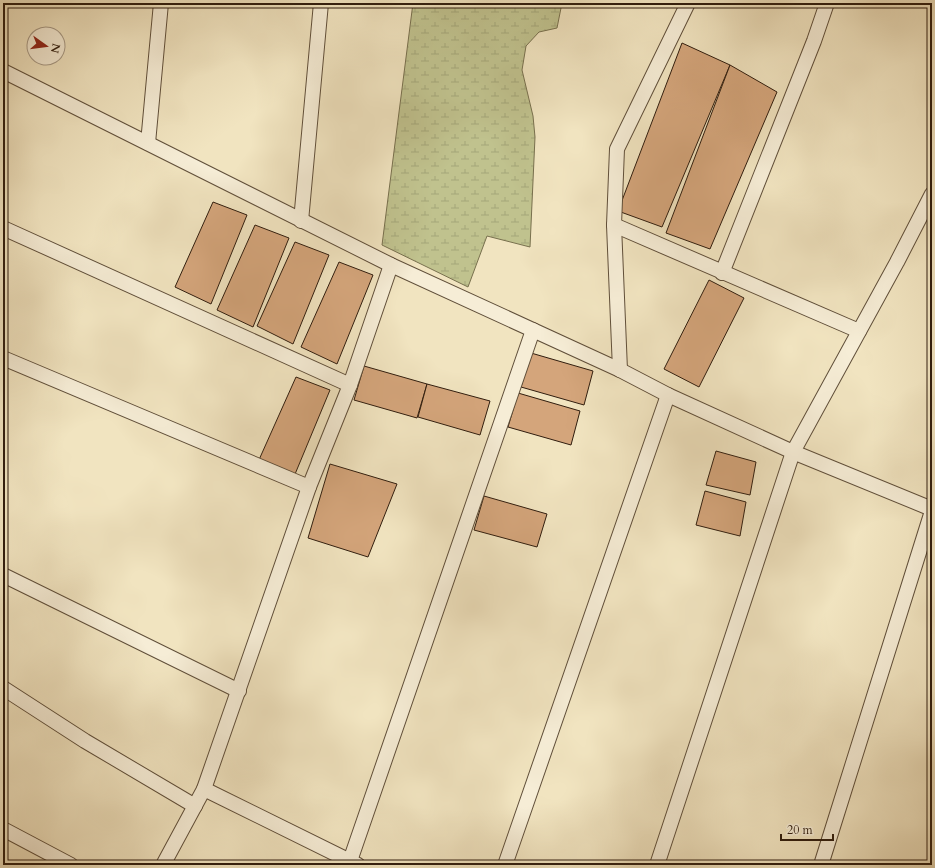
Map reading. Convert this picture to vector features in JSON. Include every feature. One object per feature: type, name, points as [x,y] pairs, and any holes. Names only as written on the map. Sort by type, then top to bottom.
[{"type":"street","points":[[148,143],[161,3]]},
{"type":"street","points":[[301,221],[321,3]]},
{"type":"street","points":[[620,370],[614,225],[617,149],[688,3]]},
{"type":"street","points":[[722,273],[814,41],[827,3]]},
{"type":"street","points":[[3,71],[391,265],[620,370],[668,395],[793,452],[932,510],[821,865]]},
{"type":"street","points":[[658,865],[793,452],[860,331],[932,194]]},
{"type":"street","points":[[614,225],[722,273],[860,331]]},
{"type":"street","points":[[3,228],[350,385]]},
{"type":"street","points":[[163,865],[204,789],[309,487],[350,385],[391,265]]},
{"type":"street","points":[[204,789],[352,864],[533,330]]},
{"type":"street","points":[[3,358],[309,487]]},
{"type":"street","points":[[505,865],[668,395]]},
{"type":"street","points":[[3,575],[239,691]]},
{"type":"street","points":[[3,688],[85,741],[195,806]]},
{"type":"street","points":[[3,829],[71,865]]},
{"type":"green space","points":[[413,3],[562,3],[557,28],[539,32],[526,46],[522,70],[533,116],[535,137],[530,247],[487,236],[468,287],[382,245]]},
{"type":"building","points":[[682,43],[730,65],[662,227],[618,211]]},
{"type":"building","points":[[730,65],[777,92],[710,249],[666,233]]},
{"type":"building","points":[[213,202],[247,215],[211,304],[175,287]]},
{"type":"building","points":[[255,225],[289,238],[253,327],[217,310]]},
{"type":"building","points":[[295,242],[329,255],[293,344],[257,326]]},
{"type":"building","points":[[339,262],[373,275],[337,364],[301,347]]},
{"type":"building","points":[[709,280],[744,298],[699,387],[664,369]]},
{"type":"building","points":[[531,353],[593,371],[584,405],[521,387]]},
{"type":"building","points":[[364,366],[427,384],[417,418],[354,400]]},
{"type":"building","points":[[296,377],[330,390],[293,479],[258,462]]},
{"type":"building","points":[[427,384],[490,401],[480,435],[418,417]]},
{"type":"building","points":[[518,393],[580,411],[571,445],[508,427]]},
{"type":"building","points":[[716,451],[756,462],[750,495],[706,485]]},
{"type":"building","points":[[330,464],[397,484],[368,557],[308,538]]},
{"type":"building","points":[[705,491],[746,502],[740,536],[696,525]]},
{"type":"building","points":[[484,496],[547,514],[537,547],[474,530]]},
{"type":"building","points":[[448,861],[465,865],[446,865]]}]
